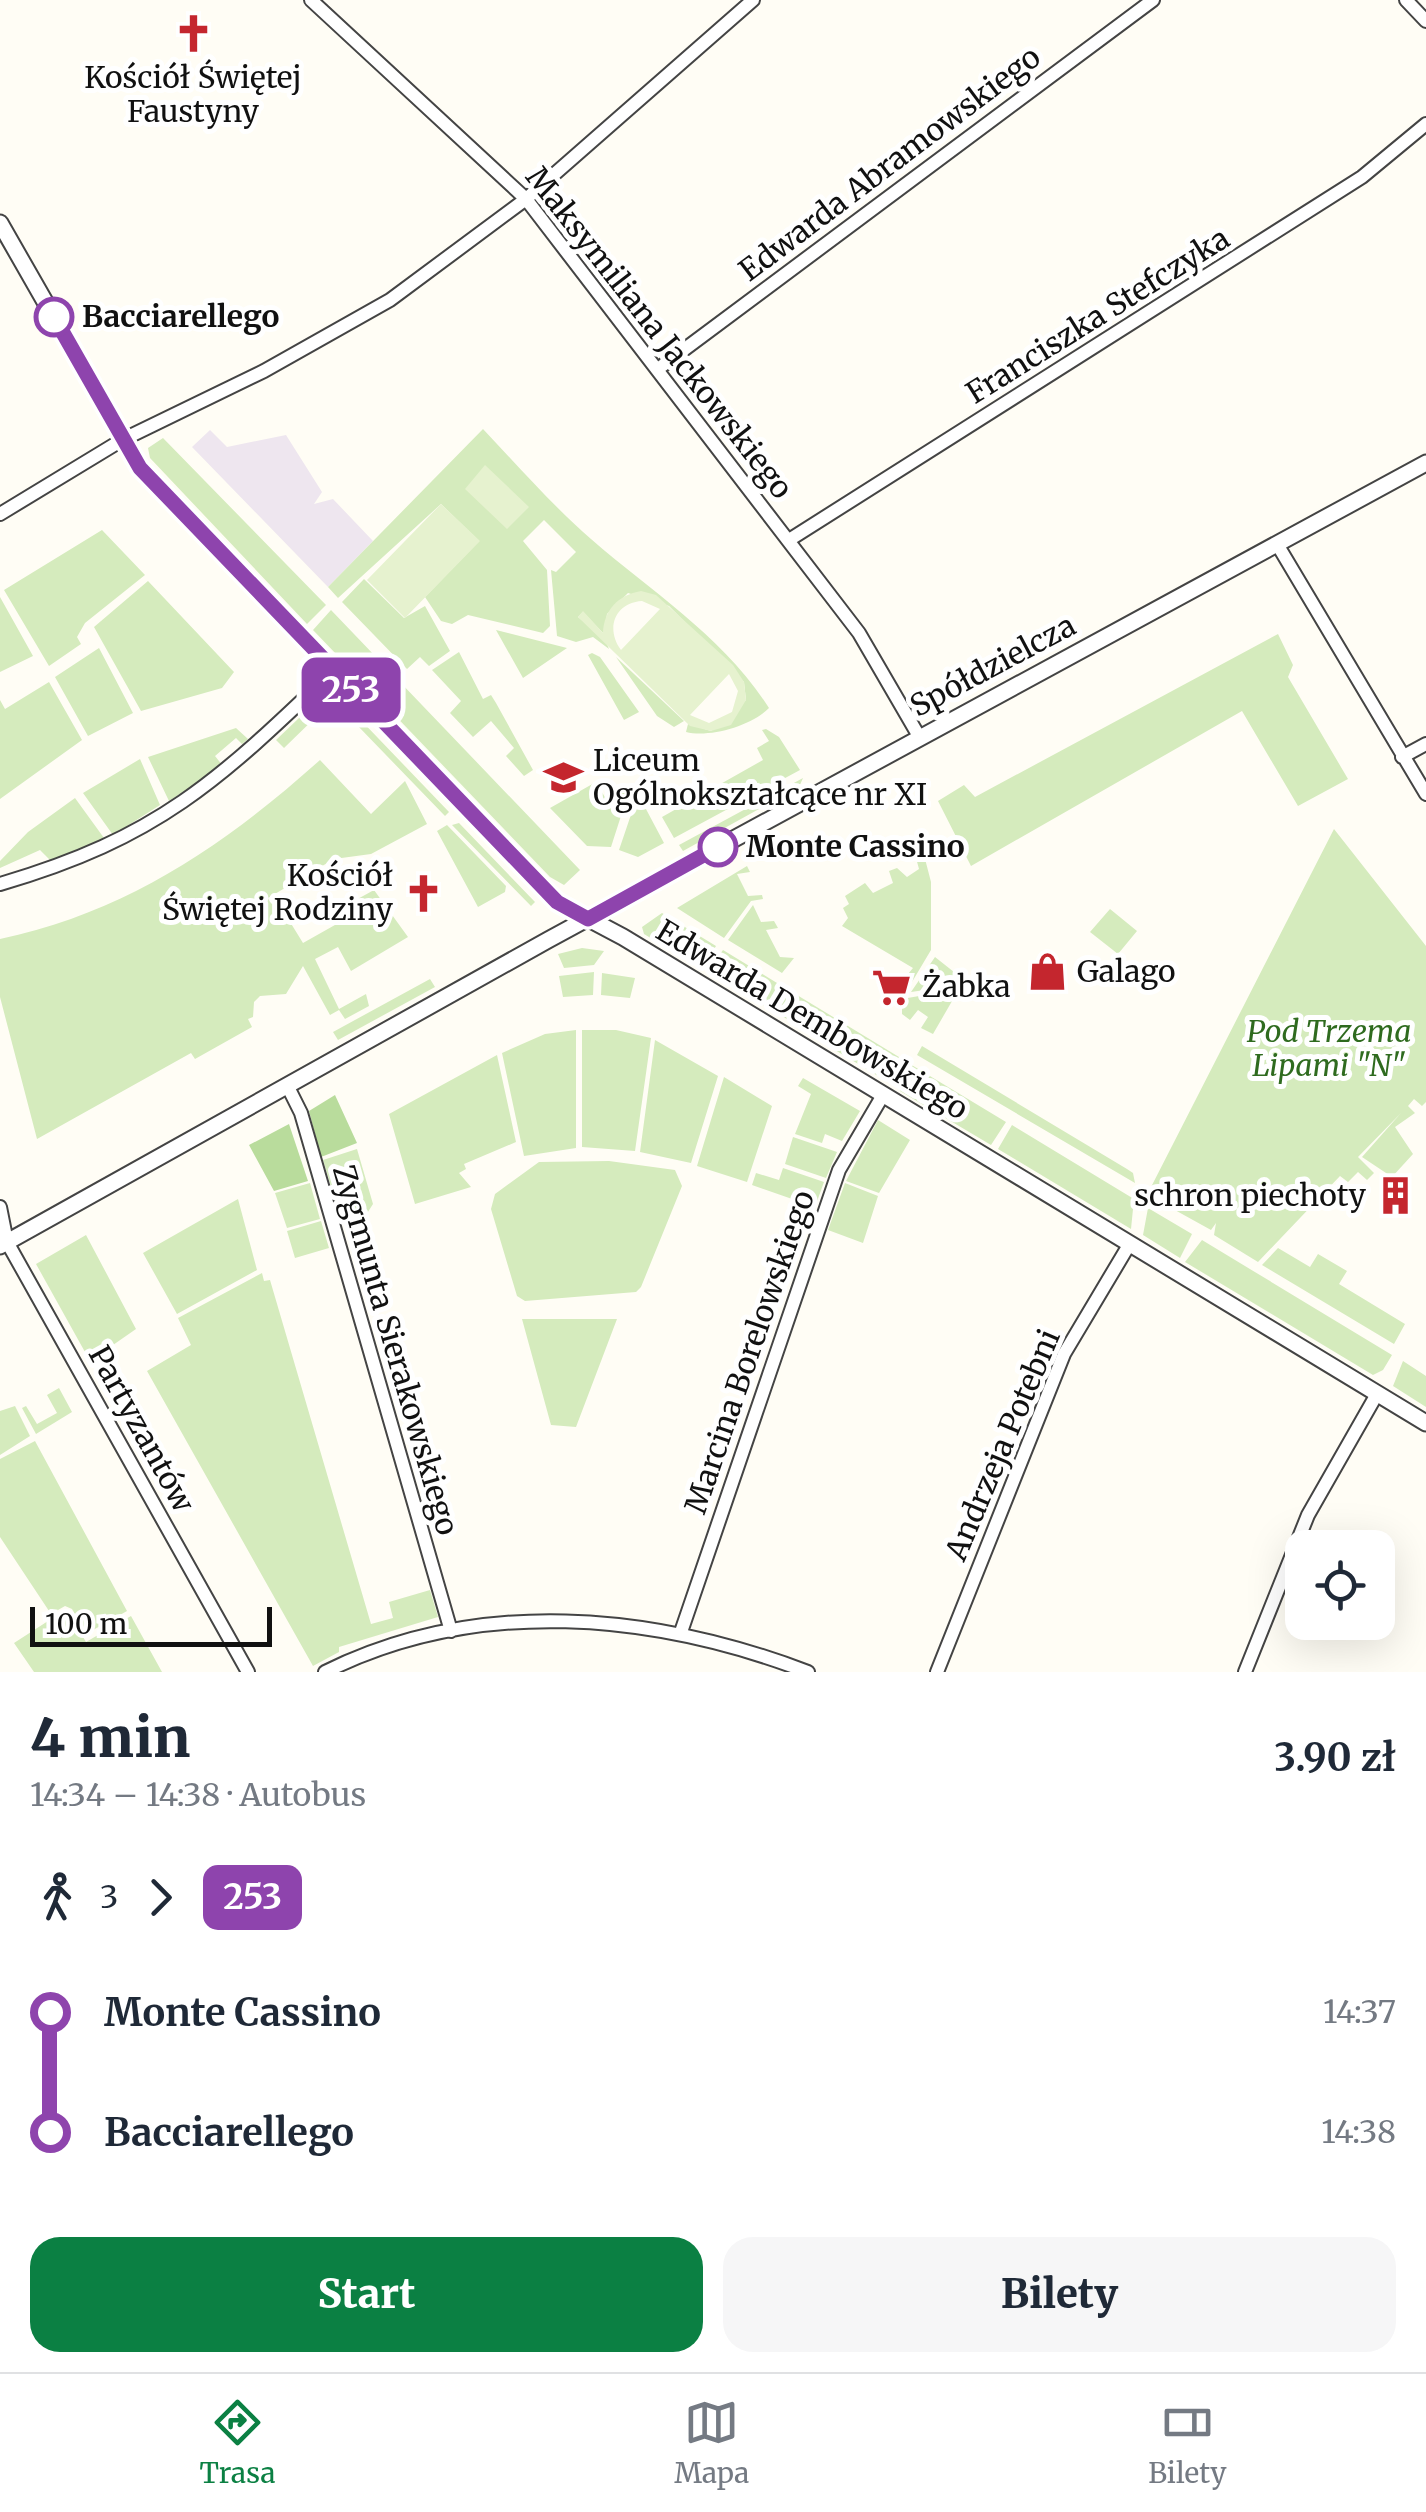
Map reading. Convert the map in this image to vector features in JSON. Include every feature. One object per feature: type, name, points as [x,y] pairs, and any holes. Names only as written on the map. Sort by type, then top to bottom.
[{"type":"street","name":"Maksymiliana Jackowskiego","points":[[311,0],[495,166],[526,199],[860,633],[920,738]]},
{"type":"street","points":[[0,514],[122,440],[264,371],[390,300],[526,199],[753,0]]},
{"type":"street","name":"Edwarda Abramowskiego","points":[[658,369],[1153,0]]},
{"type":"street","points":[[1406,0],[1426,21]]},
{"type":"street","name":"Franciszka Stefczyka","points":[[788,540],[1346,187],[1426,124]]},
{"type":"street","name":"Edwarda Dembowskiego","points":[[0,222],[122,440],[148,477],[557,902],[1426,1424]]},
{"type":"street","name":"Spółdzielcza","points":[[588,919],[1426,463]]},
{"type":"street","points":[[1277,544],[1426,794]]},
{"type":"street","points":[[0,884],[55,868],[157,822],[216,781],[333,671]]},
{"type":"street","points":[[1402,757],[1426,744]]},
{"type":"street","points":[[4,1244],[588,919]]},
{"type":"street","name":"Zygmunta Sierakowskiego","points":[[287,1086],[301,1112],[451,1631]]},
{"type":"street","name":"Marcina Borelowskiego","points":[[681,1632],[839,1170],[883,1095]]},
{"type":"street","name":"Partyzantów","points":[[0,1207],[4,1244],[248,1672]]},
{"type":"street","name":"Andrzeja Potebni","points":[[937,1672],[1064,1354],[1130,1245]]},
{"type":"street","points":[[1246,1672],[1308,1515],[1377,1394]]},
{"type":"street","points":[[325,1672],[376,1649],[451,1631],[564,1620],[681,1632],[808,1672]]},
{"type":"shaded area","points":[[210,430],[227,447],[286,435],[322,492],[314,504],[333,499],[373,541],[328,587],[192,447]]},
{"type":"green space","points":[[483,429],[577,526],[731,659],[769,708],[730,729],[706,733],[686,732],[688,724],[711,731],[746,700],[744,682],[669,606],[628,593],[607,614],[604,634],[583,612],[578,617],[605,639],[609,649],[593,637],[576,642],[557,636],[551,570],[556,572],[576,552],[544,520],[523,541],[547,570],[550,626],[543,633],[468,615],[452,624],[441,621],[425,597],[479,541],[441,504],[338,598],[328,587]]},
{"type":"green space","points":[[163,438],[326,605],[307,624],[150,458],[148,448]]},
{"type":"green space","points":[[485,465],[529,507],[507,529],[465,489]]},
{"type":"green space","points":[[441,504],[480,541],[405,618],[367,580]]},
{"type":"green space","points":[[102,530],[145,575],[85,623],[77,637],[81,644],[49,666],[4,590]]},
{"type":"green space","points":[[364,579],[404,618],[425,606],[450,651],[429,666],[420,657],[407,669],[342,602]]},
{"type":"green space","points":[[148,581],[234,672],[222,688],[141,711],[94,627]]},
{"type":"green space","points":[[633,593],[656,595],[733,665],[744,682],[746,700],[731,725],[711,731],[690,726],[578,617],[583,611],[603,633],[609,611]],"holes":[[[642,601],[660,609],[621,650],[614,633],[615,618],[625,606]],[[729,674],[738,691],[732,712],[709,723],[690,715]]]},
{"type":"green space","points":[[0,597],[33,656],[0,672]]},
{"type":"green space","points":[[331,610],[580,870],[564,885],[550,877],[313,630]]},
{"type":"green space","points":[[496,630],[567,648],[523,678]]},
{"type":"green space","points":[[1278,634],[1293,665],[1288,677],[1348,779],[1298,806],[1242,711],[971,866],[938,801],[964,785],[975,797]]},
{"type":"green space","points":[[99,648],[133,713],[88,736],[55,677]]},
{"type":"green space","points":[[459,652],[483,699],[491,695],[533,770],[524,776],[506,756],[514,748],[491,721],[473,737],[450,713],[461,701],[432,670]]},
{"type":"green space","points":[[588,655],[600,657],[639,712],[624,720]]},
{"type":"green space","points":[[616,657],[684,721],[674,727],[657,716]]},
{"type":"green space","points":[[49,682],[82,740],[0,799],[0,700],[5,709]]},
{"type":"green space","points":[[331,689],[449,812],[445,816],[327,694]]},
{"type":"green space","points":[[322,696],[343,716],[335,725],[321,712],[284,748],[276,740]]},
{"type":"green space","points":[[236,728],[248,739],[242,744],[236,738],[215,756],[223,766],[169,801],[148,757]]},
{"type":"green space","points":[[762,730],[779,737],[800,770],[674,838],[662,817],[763,760],[757,748],[769,741]]},
{"type":"green space","points":[[140,759],[160,805],[113,835],[83,793]]},
{"type":"green space","points":[[320,760],[371,814],[405,781],[427,824],[371,854],[334,859],[268,898],[270,902],[289,898],[297,910],[287,917],[303,943],[358,912],[354,901],[374,890],[408,937],[351,971],[338,947],[315,959],[339,1009],[366,994],[369,1006],[345,1019],[339,1010],[330,1015],[303,966],[286,994],[260,996],[254,1002],[253,1017],[248,1019],[252,1027],[195,1059],[191,1053],[37,1139],[0,997],[0,939],[90,912],[172,871],[248,820]]},
{"type":"green space","points":[[803,778],[799,787],[683,851],[679,845]]},
{"type":"green space","points":[[596,782],[606,799],[629,791],[611,847],[587,846],[550,808]]},
{"type":"green space","points":[[638,794],[664,843],[638,857],[619,850]]},
{"type":"green space","points":[[75,798],[104,838],[51,861],[40,850],[0,868],[0,861],[28,832]]},
{"type":"green space","points":[[459,823],[535,902],[531,906],[452,825]]},
{"type":"green space","points":[[447,825],[506,886],[505,892],[478,907],[437,831]]},
{"type":"green space","name":"Pod Trzema Lipami \"N\"","points":[[1334,829],[1426,946],[1426,1102],[1422,1106],[1414,1099],[1408,1106],[1415,1113],[1395,1127],[1413,1154],[1392,1177],[1362,1157],[1401,1113],[1358,1157],[1374,1173],[1367,1180],[1358,1172],[1348,1182],[1340,1176],[1258,1262],[1214,1235],[1216,1223],[1211,1230],[1155,1199],[1149,1191]]},
{"type":"green space","points":[[924,855],[931,882],[931,950],[909,987],[903,989],[898,986],[913,968],[842,926],[848,918],[843,908],[849,904],[845,896],[865,883],[873,893],[893,883],[889,871],[897,868],[907,877],[919,869],[916,858]]},
{"type":"green space","points":[[747,866],[750,872],[737,874],[748,896],[762,895],[763,899],[751,901],[724,938],[677,908]]},
{"type":"green space","points":[[753,905],[761,922],[774,921],[778,928],[766,930],[780,957],[794,958],[782,973],[728,940]]},
{"type":"green space","points":[[1110,909],[1137,931],[1118,954],[1090,932]]},
{"type":"green space","points":[[662,913],[716,946],[702,969],[644,934],[642,927]]},
{"type":"green space","points":[[582,948],[604,951],[594,965],[564,968],[558,954]]},
{"type":"green space","points":[[723,950],[790,991],[792,1022],[707,972]]},
{"type":"green space","points":[[935,957],[959,976],[955,983],[959,985],[911,992]]},
{"type":"green space","points":[[594,972],[593,995],[563,997],[559,976]]},
{"type":"green space","points":[[602,973],[635,978],[630,998],[601,995]]},
{"type":"green space","points":[[430,979],[435,987],[338,1040],[333,1032]]},
{"type":"green space","points":[[959,989],[933,1034],[921,1028],[928,1017],[918,1010],[910,1020],[902,1014],[902,999]]},
{"type":"green space","points":[[797,995],[899,1057],[883,1079],[797,1027]]},
{"type":"green space","points":[[576,1030],[576,1148],[524,1156],[502,1053],[545,1034]]},
{"type":"green space","points":[[582,1030],[616,1030],[651,1038],[635,1151],[582,1147]]},
{"type":"green space","points":[[655,1040],[718,1076],[691,1163],[640,1152]]},
{"type":"green space","points":[[922,1046],[1127,1169],[1133,1173],[1135,1183],[917,1055]]},
{"type":"green space","points":[[497,1055],[516,1142],[464,1164],[466,1169],[459,1173],[471,1187],[415,1204],[389,1114]]},
{"type":"green space","points":[[910,1064],[1006,1122],[991,1145],[900,1091],[899,1081]]},
{"type":"green space","points":[[724,1077],[772,1106],[747,1182],[697,1166]]},
{"type":"green space","points":[[803,1078],[860,1111],[842,1141],[825,1134],[822,1143],[795,1134],[811,1094],[798,1086]]},
{"type":"green space","points":[[335,1095],[357,1143],[321,1157],[309,1111]]},
{"type":"green space","points":[[878,1120],[910,1140],[879,1193],[846,1181]]},
{"type":"green space","points":[[289,1124],[308,1181],[274,1191],[249,1145]]},
{"type":"green space","points":[[1012,1125],[1134,1199],[1131,1229],[998,1149]]},
{"type":"green space","points":[[793,1137],[837,1152],[826,1178],[785,1164]]},
{"type":"green space","points":[[357,1149],[373,1204],[366,1215],[342,1223],[323,1160]]},
{"type":"green space","points":[[609,1161],[675,1170],[682,1186],[641,1287],[636,1292],[525,1301],[517,1296],[491,1209],[495,1194],[539,1162]]},
{"type":"green space","points":[[783,1168],[824,1182],[815,1207],[752,1185],[756,1173],[779,1180]]},
{"type":"green space","points":[[310,1183],[320,1219],[287,1228],[275,1193]]},
{"type":"green space","points":[[845,1183],[878,1196],[863,1243],[828,1230]]},
{"type":"green space","points":[[238,1199],[257,1270],[177,1314],[143,1253]]},
{"type":"green space","points":[[1148,1208],[1192,1234],[1180,1258],[1143,1235]]},
{"type":"green space","points":[[321,1221],[329,1248],[295,1258],[287,1231]]},
{"type":"green space","points":[[86,1235],[136,1329],[90,1361],[36,1264]]},
{"type":"green space","points":[[1202,1240],[1392,1355],[1383,1370],[1373,1375],[1185,1262]]},
{"type":"green space","points":[[1278,1248],[1310,1267],[1318,1254],[1347,1271],[1339,1284],[1405,1324],[1394,1344],[1262,1265]]},
{"type":"green space","points":[[262,1273],[264,1281],[270,1280],[371,1624],[393,1618],[389,1602],[430,1590],[438,1617],[339,1647],[339,1652],[313,1666],[147,1371],[191,1345],[178,1318]]},
{"type":"green space","points":[[522,1319],[617,1319],[576,1427],[551,1425]]},
{"type":"green space","points":[[1403,1361],[1426,1376],[1426,1407],[1393,1386]]},
{"type":"green space","points":[[59,1388],[72,1412],[36,1434],[22,1408],[26,1406],[37,1424],[57,1413],[47,1395]]},
{"type":"green space","points":[[15,1406],[30,1436],[0,1455],[0,1411]]},
{"type":"green space","points":[[35,1441],[127,1611],[86,1634],[72,1609],[65,1606],[51,1614],[0,1537],[0,1459]]},
{"type":"green space","points":[[62,1612],[70,1615],[86,1642],[131,1616],[162,1672],[34,1672],[14,1643]]},
{"type":"bus line","name":"253","points":[[54,317],[140,468],[557,902],[588,919],[718,847]]},
{"type":"place","name":"Kościół Świętej Faustyny","points":[[193,34]]},
{"type":"place","name":"Bacciarellego","points":[[54,317]]},
{"type":"place","name":"Liceum Ogólnokształcące nr XI","points":[[563,778]]},
{"type":"place","name":"Monte Cassino","points":[[718,847]]},
{"type":"place","name":"Kościół Świętej Rodziny","points":[[423,893]]},
{"type":"place","name":"Galago","points":[[1047,972]]},
{"type":"place","name":"Żabka","points":[[892,987]]},
{"type":"place","name":"schron piechoty","points":[[1396,1196]]}]
